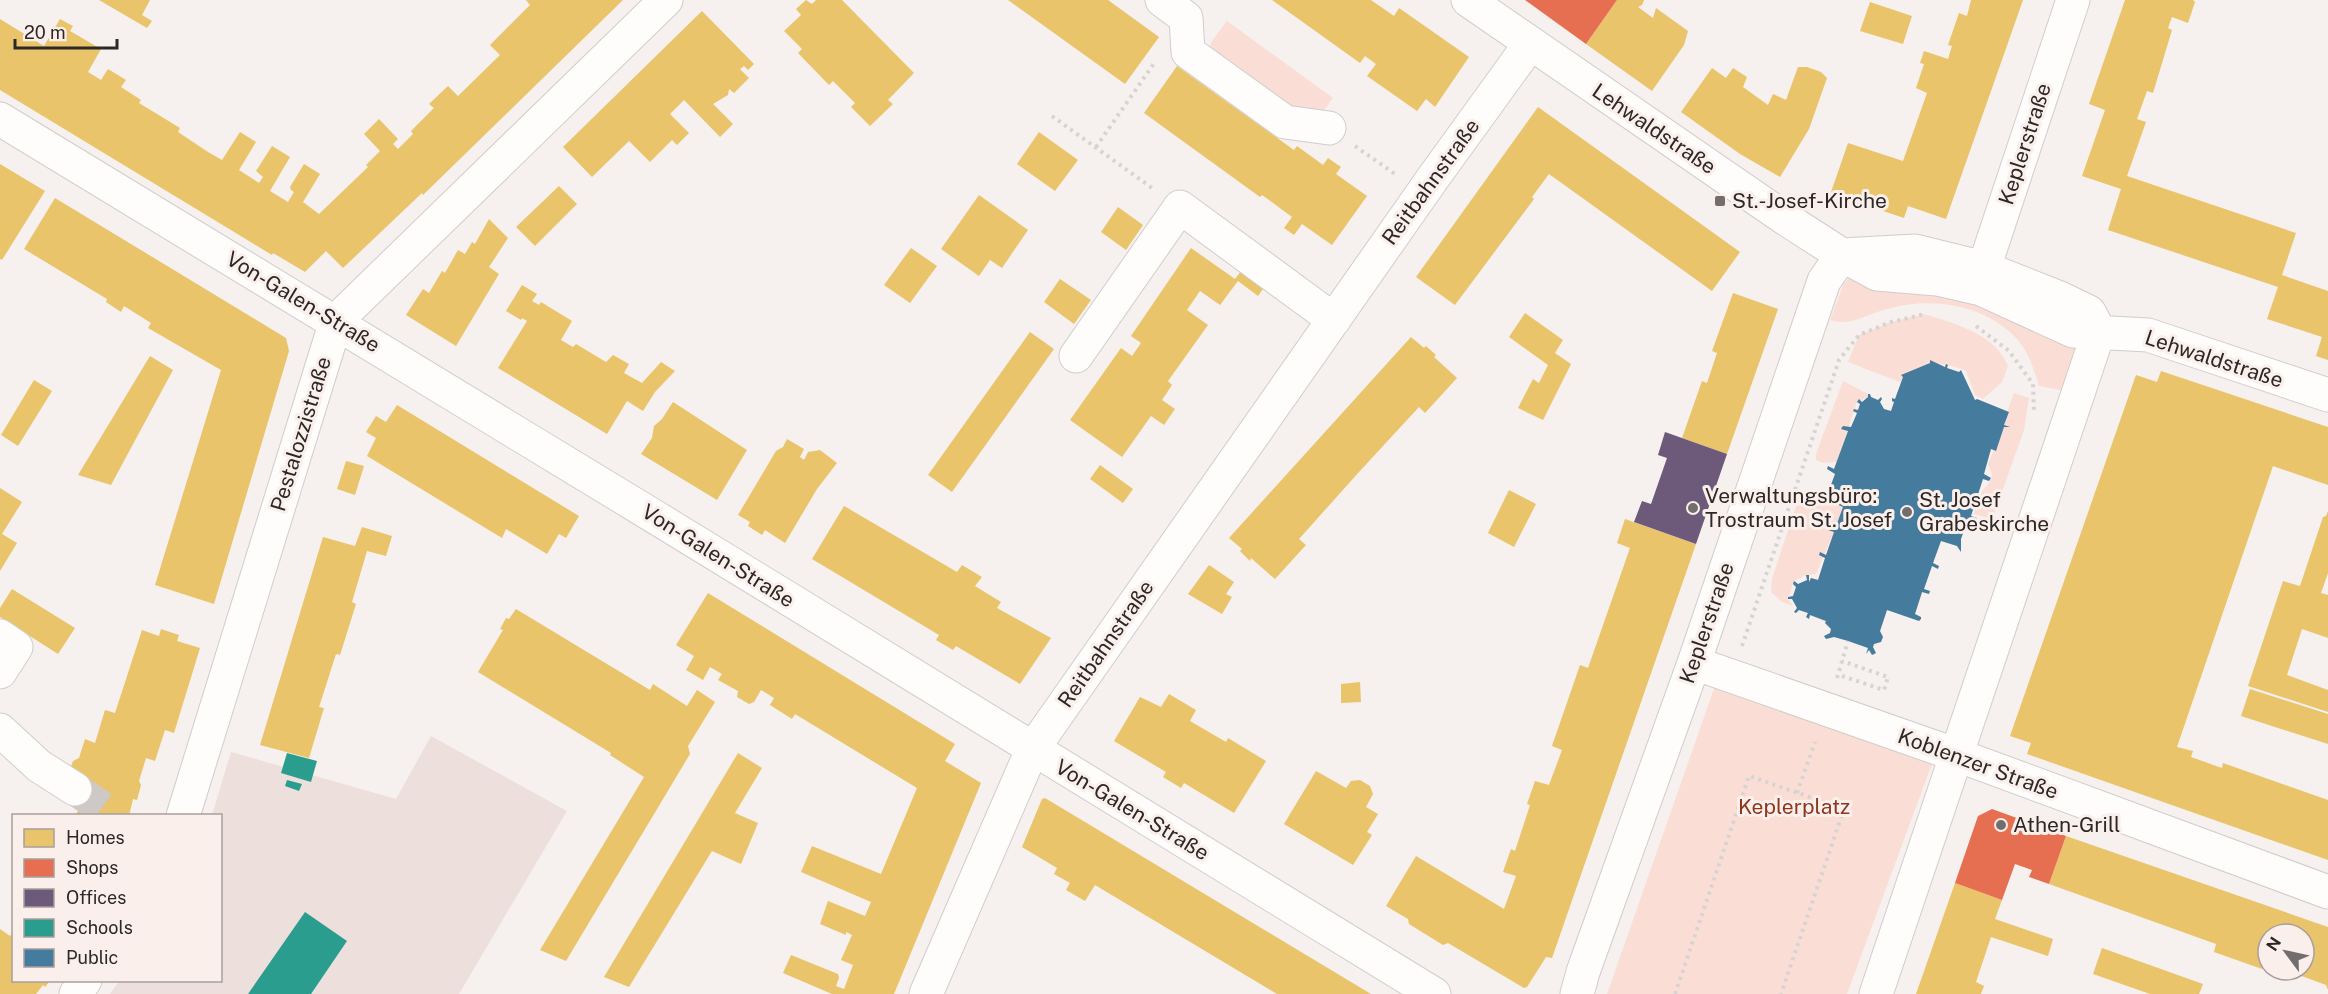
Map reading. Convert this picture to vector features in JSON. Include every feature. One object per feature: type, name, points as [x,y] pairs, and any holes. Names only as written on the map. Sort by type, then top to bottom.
[{"type":"street","name":"Pestalozzistraße","points":[[184,814],[336,321],[666,0]]},
{"type":"street","name":"Lehwaldstraße","points":[[1468,0],[1842,255],[1877,274],[1937,279],[1982,279],[2060,298],[2089,312],[2099,331],[2148,335],[2328,395]]},
{"type":"street","name":"Keplerstraße","points":[[1982,279],[2073,0]]},
{"type":"street","points":[[1174,9],[1188,52],[1285,122],[1329,128]]},
{"type":"street","name":"Reitbahnstraße","points":[[926,994],[1032,750],[1530,44]]},
{"type":"street","name":"Von-Galen-Straße","points":[[0,119],[336,321],[1032,750],[1434,994]]},
{"type":"street","points":[[1076,356],[1180,207],[1334,320]]},
{"type":"street","name":"Keplerstraße","points":[[1577,994],[1582,972],[1694,663],[1824,281],[1842,255]]},
{"type":"street","points":[[1876,994],[2099,331]]},
{"type":"street","points":[[0,636],[16,647],[0,672]]},
{"type":"street","name":"Koblenzer Straße","points":[[1694,663],[1957,755],[2328,892]]},
{"type":"street","points":[[1,735],[39,766],[75,789]]},
{"type":"path","points":[[1096,147],[1174,9]]},
{"type":"path","points":[[1052,116],[1180,207]]},
{"type":"path","points":[[1329,128],[1423,193]]},
{"type":"path","points":[[1732,676],[1839,360],[1859,335],[1891,321],[1930,313]]},
{"type":"path","points":[[1973,325],[2009,351],[2033,384],[2035,421]]},
{"type":"path","points":[[1797,793],[1826,709]]},
{"type":"path","points":[[1675,994],[1749,776],[1844,809],[1781,994]]},
{"type":"shaded area","points":[[431,736],[567,811],[459,994],[110,994],[118,982],[222,982],[222,814],[212,814],[231,752],[396,799]]},
{"type":"green space","points":[[1227,21],[1333,98],[1322,113],[1291,117],[1209,51],[1212,41]]},
{"type":"green space","points":[[1852,276],[1943,286],[2077,342],[2070,392],[2039,386],[2028,356],[2018,340],[1990,318],[1974,311],[1957,306],[1922,303],[1887,309],[1852,321],[1830,320],[1844,283]]},
{"type":"green space","points":[[1924,314],[1973,331],[1993,345],[2008,366],[2002,382],[1983,399],[1975,395],[1966,371],[1949,365],[1922,366],[1900,382],[1848,362],[1859,335],[1891,322]]},
{"type":"green space","points":[[1843,381],[1868,394],[1868,397],[1857,402],[1837,462],[1823,463],[1816,460],[1816,454]]},
{"type":"green space","points":[[2014,393],[2029,398],[2024,430],[1992,519],[1974,514],[1979,497],[1992,478],[1988,464],[2009,413],[2008,409]]},
{"type":"green space","points":[[1809,490],[1825,495],[1825,501],[1941,541],[1915,614],[1887,610],[1876,645],[1799,610],[1792,599],[1798,584],[1811,578],[1818,579],[1835,529],[1816,574],[1806,575],[1794,581],[1788,599],[1793,606],[1782,602],[1771,592],[1772,579],[1800,494]]},
{"type":"green space","name":"Keplerplatz","points":[[1723,663],[1943,734],[1847,994],[1607,994]]},
{"type":"building: Homes","points":[[99,0],[150,0],[142,15],[152,21],[147,28]]},
{"type":"building: Homes","points":[[526,0],[623,0],[423,195],[422,193],[343,268],[326,251],[305,272],[273,253],[272,255],[0,90],[0,19],[44,46],[60,19],[73,26],[70,31],[101,49],[88,72],[101,80],[108,69],[126,80],[121,87],[141,100],[139,103],[180,128],[178,132],[208,152],[222,160],[240,132],[256,142],[239,170],[259,183],[263,177],[256,171],[272,146],[290,157],[270,191],[288,202],[294,192],[290,187],[304,164],[320,174],[303,202],[319,214],[368,167],[366,165],[380,151],[364,134],[379,119],[398,139],[393,144],[398,149],[413,134],[411,131],[434,108],[429,104],[448,86],[458,96],[500,55],[490,45],[530,5]]},
{"type":"building: Homes","points":[[806,0],[812,4],[816,0],[842,0],[914,73],[888,100],[893,104],[870,126],[851,107],[855,103],[833,81],[829,85],[798,53],[802,49],[784,31],[801,15],[796,9]]},
{"type":"building: Homes","points":[[1008,0],[1108,0],[1159,37],[1125,84]]},
{"type":"building: Homes","points":[[1272,0],[1371,0],[1394,16],[1399,8],[1469,57],[1435,107],[1426,99],[1417,111],[1367,76],[1376,64],[1365,56],[1360,63]]},
{"type":"building: Homes","points":[[1617,0],[1644,0],[1638,7],[1653,18],[1656,8],[1688,31],[1684,45],[1652,91],[1586,44]]},
{"type":"building: Homes","points":[[1971,0],[2023,0],[1946,219],[1908,206],[1904,218],[1833,194],[1829,198],[1848,143],[1903,161],[1927,93],[1916,88],[1924,64],[1920,63],[1924,51],[1948,59],[1952,46],[1948,45],[1959,13],[1967,16]]},
{"type":"building: Homes","points":[[2125,0],[2193,0],[2195,2],[2188,23],[2172,17],[2168,28],[2172,30],[2153,93],[2147,91],[2137,119],[2146,122],[2127,176],[2296,233],[2282,275],[2328,291],[2328,360],[2316,356],[2322,337],[2267,319],[2278,287],[2108,230],[2121,189],[2082,176],[2105,110],[2089,104]]},
{"type":"building: Homes","points":[[1870,2],[1912,16],[1903,44],[1860,31]]},
{"type":"building: Homes","points":[[702,11],[754,64],[748,70],[744,66],[740,69],[749,78],[734,93],[729,89],[728,95],[713,104],[733,124],[720,137],[684,100],[670,114],[689,133],[677,145],[672,140],[650,162],[629,141],[592,177],[563,147]]},
{"type":"building: Homes","points":[[1177,66],[1294,150],[1297,146],[1323,165],[1328,158],[1341,167],[1336,174],[1367,196],[1332,245],[1302,224],[1294,235],[1284,228],[1292,217],[1262,195],[1260,197],[1144,113]]},
{"type":"building: Homes","points":[[1798,67],[1807,67],[1821,72],[1827,78],[1809,129],[1780,177],[1740,154],[1681,112],[1712,68],[1726,78],[1733,68],[1747,77],[1743,87],[1768,105],[1773,94],[1786,100]]},
{"type":"building: Homes","points":[[1538,107],[1740,252],[1712,291],[1549,174],[1532,197],[1534,199],[1455,305],[1416,277]]},
{"type":"building: Homes","points":[[1039,132],[1078,160],[1055,191],[1017,164]]},
{"type":"building: Homes","points":[[0,164],[45,191],[2,260],[0,259]]},
{"type":"building: Homes","points":[[559,186],[577,204],[535,246],[516,227]]},
{"type":"building: Homes","points":[[979,195],[1028,230],[1002,268],[990,260],[979,276],[941,249]]},
{"type":"building: Homes","points":[[55,198],[286,338],[289,351],[214,604],[155,585],[221,370],[148,328],[151,323],[124,306],[121,312],[106,302],[107,299],[24,249]]},
{"type":"building: Homes","points":[[1118,207],[1143,225],[1126,250],[1101,232]]},
{"type":"building: Homes","points":[[489,219],[508,238],[489,267],[499,274],[456,346],[406,315],[423,289],[429,293],[442,271],[445,273],[458,250],[465,254],[472,242],[475,244]]},
{"type":"building: Homes","points":[[911,248],[937,266],[910,303],[884,285]]},
{"type":"building: Homes","points":[[1191,248],[1235,279],[1244,267],[1267,283],[1258,296],[1238,281],[1220,305],[1200,291],[1187,310],[1208,325],[1168,381],[1172,385],[1162,400],[1175,409],[1164,425],[1151,416],[1122,457],[1070,420],[1121,348],[1132,356],[1141,343],[1131,336]]},
{"type":"building: Homes","points":[[1060,279],[1091,300],[1074,324],[1044,302]]},
{"type":"building: Homes","points":[[522,285],[537,294],[532,301],[539,305],[541,302],[572,321],[561,340],[573,347],[576,344],[606,362],[613,355],[629,364],[624,373],[642,383],[661,362],[675,371],[655,392],[643,411],[627,401],[607,434],[498,368],[527,321],[506,311]]},
{"type":"building: Homes","points":[[1733,293],[1778,309],[1727,454],[1682,438],[1702,381],[1707,383],[1717,353],[1712,351]]},
{"type":"building: Homes","points":[[1525,313],[1563,340],[1555,353],[1571,364],[1543,420],[1518,408],[1533,379],[1539,383],[1548,365],[1509,337]]},
{"type":"building: Homes","points":[[1030,332],[1054,349],[952,492],[928,475]]},
{"type":"building: Homes","points":[[1411,337],[1424,348],[1426,346],[1436,355],[1434,357],[1457,378],[1425,413],[1419,407],[1359,472],[1299,539],[1306,545],[1275,579],[1251,558],[1250,561],[1240,551],[1242,549],[1229,538]]},
{"type":"building: Homes","points":[[150,356],[173,370],[111,485],[78,475]]},
{"type":"building: Homes","points":[[2161,371],[2328,427],[2328,485],[2273,466],[2177,747],[2193,751],[2191,757],[2222,768],[2223,763],[2328,800],[2328,860],[2027,754],[2031,743],[2010,736],[2136,375],[2157,382]]},
{"type":"building: Homes","points":[[34,380],[52,391],[18,446],[1,435]]},
{"type":"building: Homes","points":[[673,402],[747,450],[717,500],[641,454],[652,438],[654,426],[662,419]]},
{"type":"building: Homes","points":[[397,405],[579,516],[566,538],[559,534],[547,554],[506,529],[502,538],[367,456],[376,438],[366,432],[376,416],[386,422]]},
{"type":"building: Homes","points":[[787,439],[804,449],[800,457],[804,460],[808,452],[820,450],[837,463],[817,489],[785,543],[765,530],[762,535],[748,526],[750,522],[738,515],[776,451],[783,447]]},
{"type":"building: Homes","points":[[346,461],[364,466],[355,495],[337,489]]},
{"type":"building: Homes","points":[[1100,465],[1133,489],[1123,503],[1090,479]]},
{"type":"building: Homes","points":[[0,488],[22,502],[2,534],[17,543],[0,571]]},
{"type":"building: Homes","points":[[1509,490],[1536,504],[1514,547],[1488,533]]},
{"type":"building: Homes","points":[[844,506],[957,572],[962,565],[982,577],[975,586],[1001,602],[997,608],[1051,638],[1020,684],[956,646],[953,650],[936,640],[939,635],[812,559]]},
{"type":"building: Homes","points":[[2328,511],[2328,573],[2321,593],[2328,595],[2328,638],[2302,629],[2287,675],[2328,690],[2328,712],[2248,686],[2283,581],[2300,586],[2323,517]]},
{"type":"building: Homes","points":[[1625,519],[1696,544],[1552,958],[1546,957],[1527,987],[1524,988],[1448,943],[1443,945],[1409,924],[1408,919],[1386,906],[1416,856],[1504,909],[1516,876],[1503,872],[1511,849],[1515,851],[1535,781],[1549,785],[1562,750],[1552,746],[1580,665],[1588,668],[1630,548],[1617,543]]},
{"type":"building: Homes","points":[[362,527],[392,536],[386,556],[367,551],[352,602],[356,604],[340,655],[336,654],[319,707],[324,708],[309,758],[260,745],[323,537],[355,546]]},
{"type":"building: Homes","points":[[1209,565],[1234,582],[1226,594],[1232,597],[1222,614],[1188,594]]},
{"type":"building: Homes","points":[[12,589],[75,628],[58,654],[0,617],[0,608]]},
{"type":"building: Homes","points":[[708,593],[955,744],[945,761],[981,783],[894,994],[832,994],[783,973],[791,955],[838,974],[836,986],[844,989],[853,965],[841,960],[852,935],[846,932],[846,935],[820,924],[828,901],[865,916],[871,902],[801,872],[812,846],[881,874],[917,788],[795,714],[792,719],[770,705],[774,698],[761,690],[754,702],[749,704],[737,697],[738,691],[718,680],[722,674],[710,667],[703,680],[686,670],[694,656],[676,645]]},
{"type":"building: Homes","points":[[516,609],[650,690],[653,684],[687,706],[697,690],[715,702],[688,746],[690,754],[566,961],[540,950],[644,777],[610,755],[611,753],[478,672],[503,630],[500,629],[506,618],[509,619]]},
{"type":"building: Homes","points":[[161,629],[179,635],[177,641],[200,648],[174,733],[165,730],[155,761],[146,758],[139,781],[141,785],[137,800],[133,799],[129,814],[76,814],[80,808],[71,802],[69,772],[73,761],[79,758],[85,739],[95,743],[105,710],[115,713],[142,630],[159,636]]},
{"type":"building: Homes","points":[[1360,682],[1361,702],[1341,703],[1341,684]]},
{"type":"building: Homes","points":[[2250,689],[2328,714],[2328,744],[2241,716]]},
{"type":"building: Homes","points":[[1169,694],[1196,710],[1190,721],[1226,742],[1228,738],[1266,761],[1234,813],[1184,783],[1181,788],[1163,777],[1166,772],[1114,741],[1140,697],[1161,707]]},
{"type":"building: Homes","points":[[738,753],[762,768],[735,813],[758,823],[741,864],[712,851],[629,987],[604,977]]},
{"type":"building: Homes","points":[[1316,771],[1346,788],[1351,781],[1360,780],[1370,786],[1373,794],[1366,807],[1378,814],[1367,832],[1372,835],[1353,865],[1284,824]]},
{"type":"building: Homes","points":[[1045,798],[1371,994],[1277,994],[1095,885],[1085,901],[1066,890],[1070,883],[1054,874],[1057,868],[1022,847],[1042,799]]},
{"type":"building: Homes","points":[[2066,836],[2314,922],[2256,922],[2256,967],[2214,952],[2216,944],[2049,884]]},
{"type":"building: Homes","points":[[1955,883],[2002,900],[1995,919],[2053,939],[2048,956],[1991,937],[1976,982],[1984,986],[1981,994],[1916,994]]},
{"type":"building: Homes","points":[[2316,923],[2328,927],[2328,990],[2326,985],[2316,981]]},
{"type":"building: Homes","points":[[0,929],[10,936],[12,933],[12,982],[49,982],[45,987],[43,985],[36,994],[0,994]]},
{"type":"building: Homes","points":[[2102,948],[2203,984],[2199,994],[2150,994],[2093,974]]},
{"type":"building: Shops","points":[[1525,0],[1617,0],[1586,44]]},
{"type":"building: Shops","points":[[1992,809],[2066,836],[2049,884],[2029,877],[2032,870],[2015,864],[2002,900],[1955,883],[1978,816]]},
{"type":"building: Offices","points":[[1665,432],[1727,454],[1696,544],[1634,522],[1642,501],[1651,504],[1667,458],[1658,455]]},
{"type":"building: Schools","points":[[287,753],[317,761],[311,782],[281,773]]},
{"type":"building: Schools","points":[[287,780],[302,784],[299,791],[285,786]]},
{"type":"building: Schools","points":[[305,912],[347,941],[311,994],[248,994]]},
{"type":"building: Public","name":"St. Josef Grabeskirche","points":[[1930,360],[1945,367],[1946,364],[1947,368],[1959,372],[1961,370],[1975,400],[2009,412],[2004,425],[2010,427],[2004,427],[1996,451],[1991,449],[1984,474],[1991,478],[1989,481],[1983,479],[1971,516],[1977,518],[1975,522],[1968,520],[1961,539],[1961,552],[1957,546],[1941,541],[1933,563],[1939,566],[1938,569],[1932,566],[1924,589],[1930,591],[1929,594],[1922,592],[1915,614],[1921,619],[1919,621],[1887,610],[1880,631],[1883,637],[1881,642],[1874,644],[1873,647],[1876,653],[1872,655],[1869,650],[1866,654],[1868,648],[1834,637],[1826,639],[1824,636],[1830,633],[1831,629],[1825,623],[1826,621],[1810,615],[1809,619],[1806,617],[1808,613],[1799,610],[1794,612],[1797,608],[1792,599],[1788,597],[1793,596],[1796,587],[1793,584],[1794,581],[1798,584],[1807,580],[1806,575],[1809,575],[1809,582],[1811,578],[1818,580],[1825,558],[1819,555],[1820,552],[1826,555],[1834,532],[1828,530],[1829,527],[1835,529],[1843,507],[1827,500],[1822,503],[1821,501],[1826,498],[1835,474],[1827,469],[1828,466],[1834,469],[1848,431],[1841,429],[1843,426],[1851,427],[1857,413],[1853,411],[1858,410],[1860,404],[1857,402],[1859,399],[1862,402],[1870,394],[1878,400],[1881,397],[1880,402],[1884,409],[1891,411],[1894,402],[1892,398],[1895,399],[1903,377],[1901,375],[1930,363]]},
{"type":"tunnel","points":[[75,789],[111,814]]},
{"type":"place","name":"St.-Josef-Kirche","points":[[1720,201]]},
{"type":"place","name":"Verwaltungsbüro: Trostraum St. Josef","points":[[1693,508]]},
{"type":"place","name":"St. Josef Grabeskirche","points":[[1907,512]]},
{"type":"place","name":"Athen-Grill","points":[[2001,825]]}]
